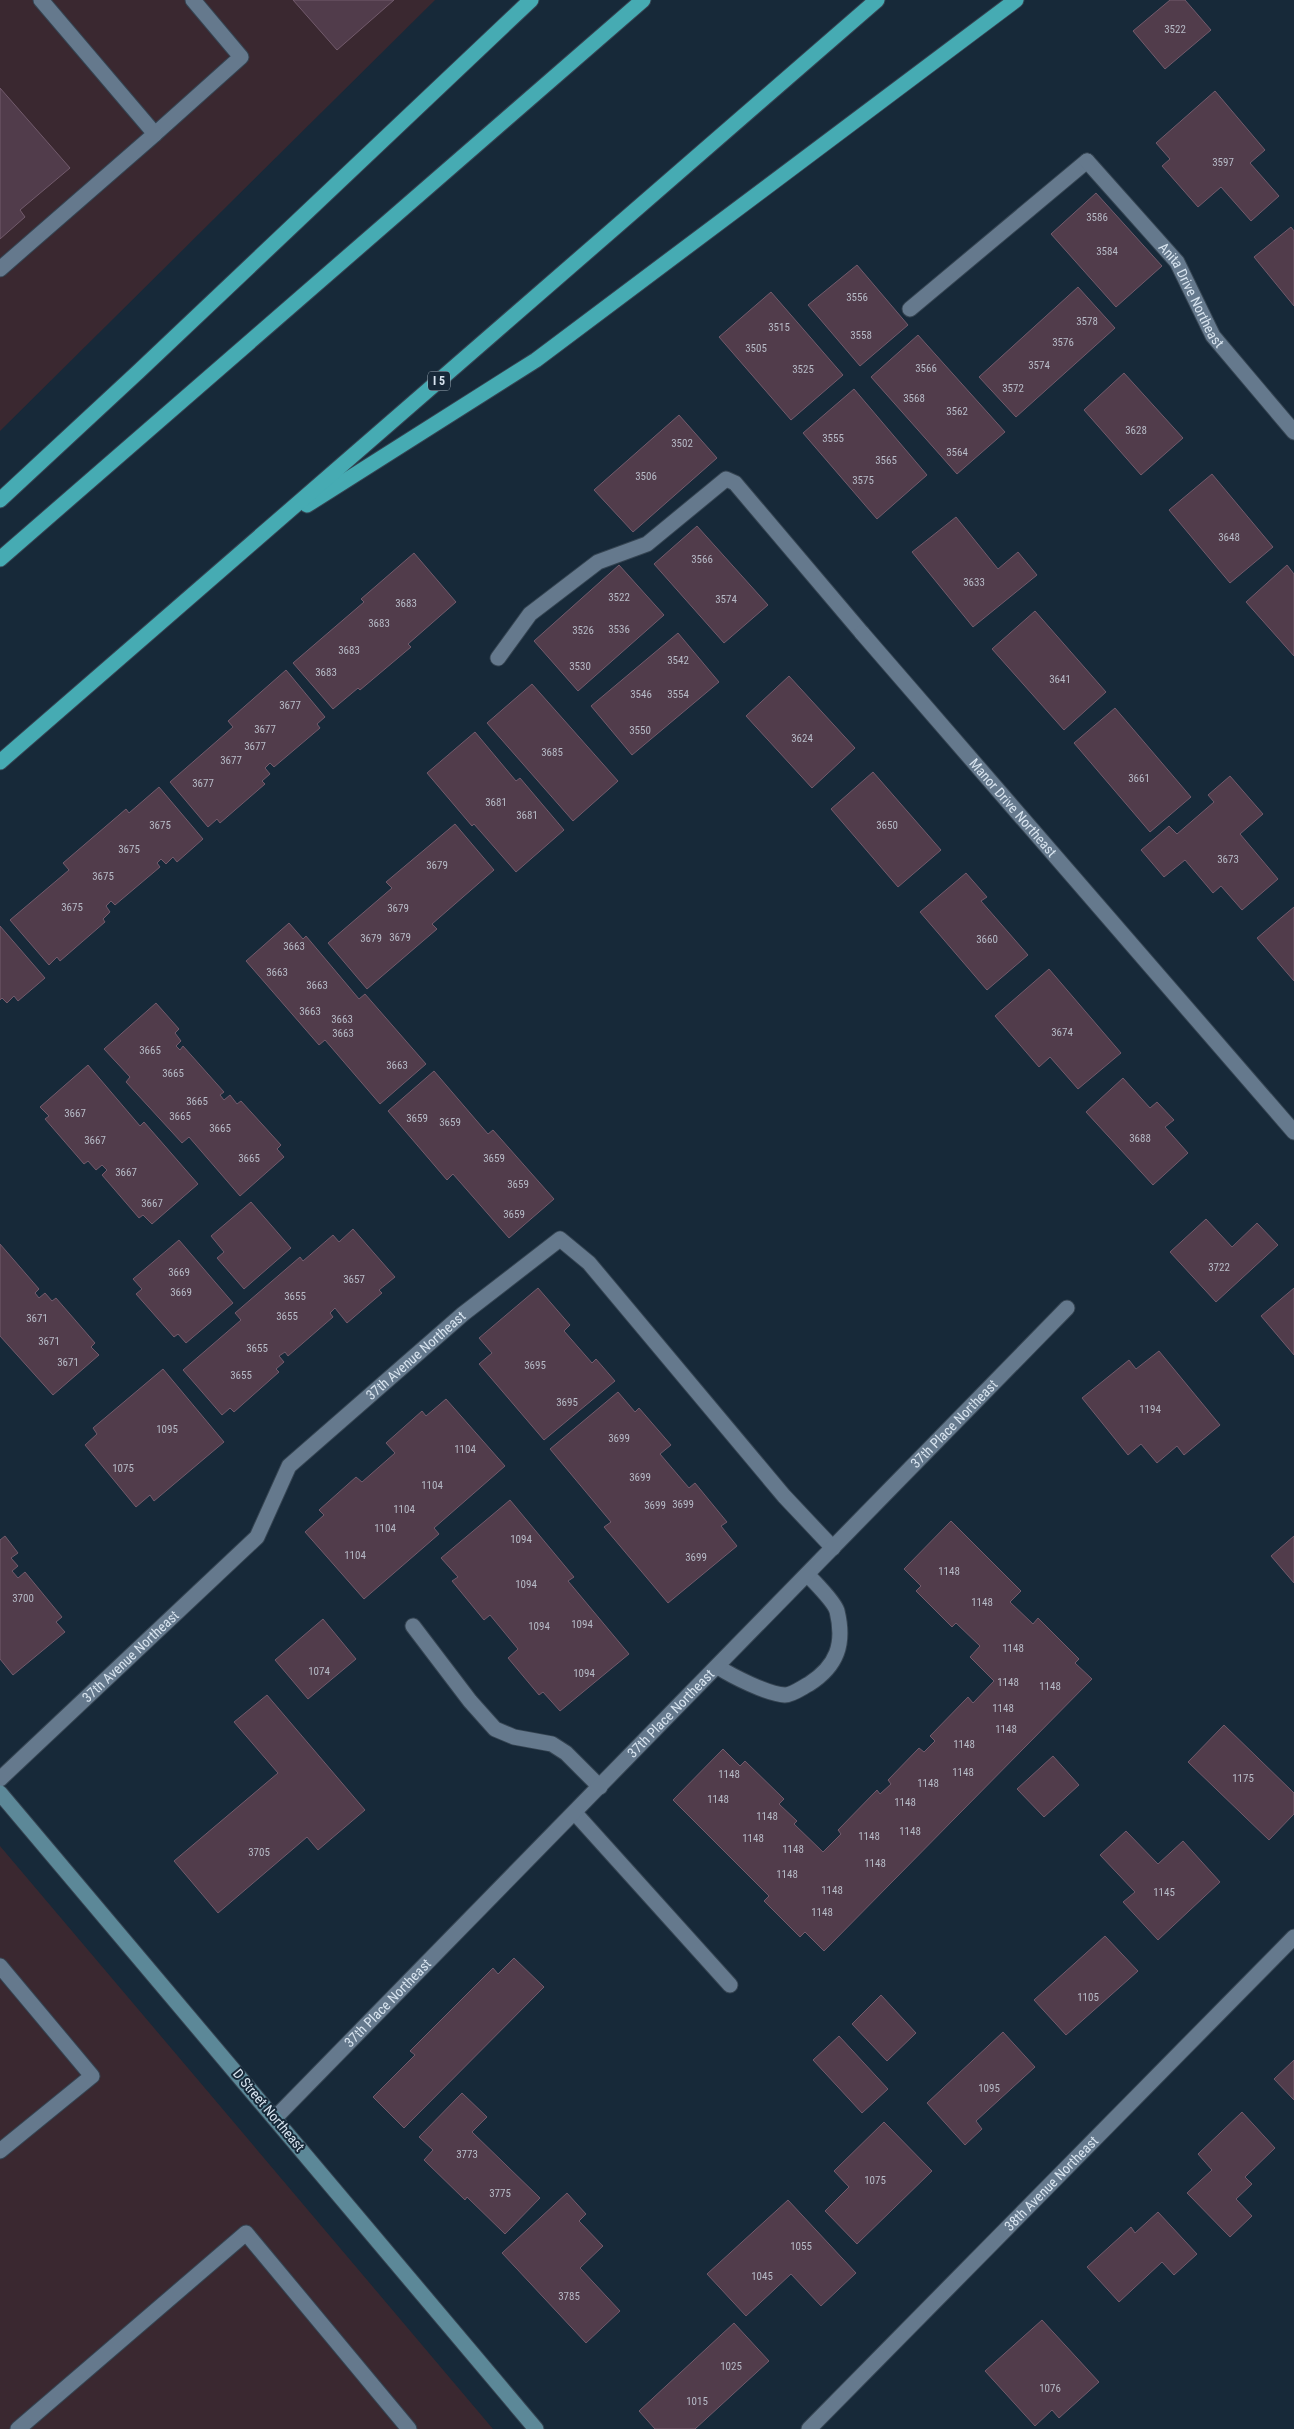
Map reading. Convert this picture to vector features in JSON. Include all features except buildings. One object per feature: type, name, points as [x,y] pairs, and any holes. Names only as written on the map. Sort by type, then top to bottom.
[{"type":"highway","points":[[0,500],[146,366],[531,0]]},
{"type":"highway","points":[[0,559],[644,0]]},
{"type":"highway","name":"I 5","points":[[0,762],[877,0]]},
{"type":"highway","points":[[266,531],[536,360],[1016,0]]},
{"type":"street","points":[[41,0],[155,134]]},
{"type":"street","points":[[0,270],[241,58],[194,0]]},
{"type":"street","name":"Anita Drive Northeast","points":[[910,309],[1087,161],[1177,262],[1213,336],[1294,432]]},
{"type":"street","name":"Manor Drive Northeast","points":[[498,658],[530,614],[598,562],[648,544],[726,479],[735,483],[862,633],[1294,1132]]},
{"type":"street","name":"37th Avenue Northeast","points":[[0,1779],[257,1536],[289,1466],[463,1314],[560,1239],[588,1264],[784,1496],[833,1548]]},
{"type":"street","name":"37th Place Northeast","points":[[275,2118],[1067,1308]]},
{"type":"street","points":[[718,1667],[739,1681],[785,1695],[804,1687],[825,1674],[836,1658],[840,1640],[836,1609],[808,1575]]},
{"type":"street","points":[[413,1626],[470,1701],[495,1729],[514,1737],[552,1744],[566,1753],[600,1787]]},
{"type":"street","name":"D Street Northeast","points":[[0,1793],[536,2429]]},
{"type":"street","points":[[574,1813],[730,1985]]},
{"type":"street","name":"38th Avenue Northeast","points":[[809,2429],[1294,1937]]},
{"type":"street","points":[[0,1966],[92,2076],[0,2151]]},
{"type":"street","points":[[18,2429],[246,2233],[409,2429]]},
{"type":"shaded area","points":[[0,0],[435,0],[0,431]]},
{"type":"shaded area","points":[[0,1846],[215,2100],[493,2429],[0,2429]]}]
